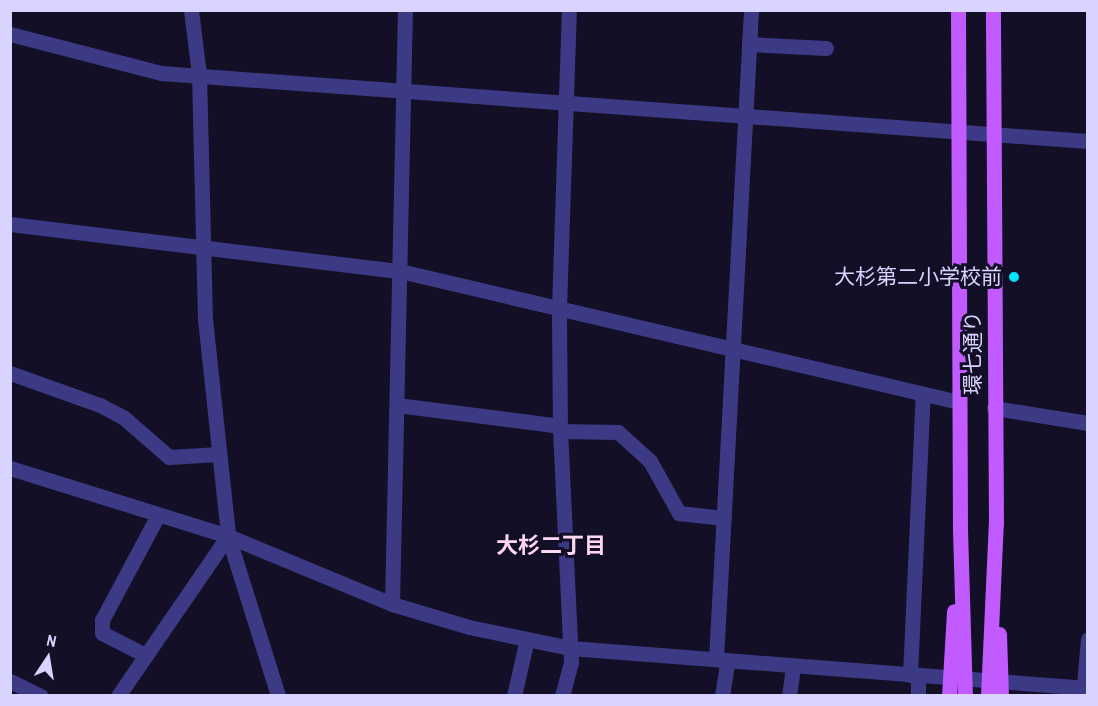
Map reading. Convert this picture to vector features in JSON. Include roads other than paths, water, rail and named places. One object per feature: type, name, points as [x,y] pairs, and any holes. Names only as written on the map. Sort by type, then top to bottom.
[{"type":"main road","name":"環七通り","points":[[958,10],[960,530],[964,696]]},
{"type":"main road","name":"環七通り","points":[[993,10],[996,523],[994,688]]},
{"type":"main road","points":[[948,696],[960,530]]},
{"type":"street","points":[[191,10],[199,74],[205,319],[228,536],[278,696]]},
{"type":"street","points":[[392,604],[405,10]]},
{"type":"street","points":[[562,696],[571,663],[560,429],[559,308],[569,10]]},
{"type":"street","points":[[722,696],[724,518],[751,10]]},
{"type":"street","points":[[10,34],[161,73],[199,74],[567,105],[747,115],[1088,141]]},
{"type":"street","points":[[749,44],[826,48]]},
{"type":"street","points":[[10,224],[400,271],[734,352],[959,402]]},
{"type":"street","points":[[10,373],[100,405],[123,417],[169,457],[219,454]]},
{"type":"street","points":[[918,696],[914,676],[923,394]]},
{"type":"street","points":[[397,405],[560,429],[618,432],[650,461],[679,513],[724,518]]},
{"type":"street","points":[[994,408],[1088,423]]},
{"type":"street","points":[[10,468],[228,536],[392,604],[469,627],[570,648],[965,679],[994,688],[1085,690],[1088,639]]},
{"type":"street","points":[[145,656],[102,633],[102,620],[158,514]]},
{"type":"street","points":[[118,696],[228,536]]},
{"type":"street","points":[[514,696],[527,639]]},
{"type":"street","points":[[789,696],[793,667]]},
{"type":"street","points":[[10,681],[41,696]]},
{"type":"place","name":"大杉第二小学校前","points":[[1014,277]]},
{"type":"district","name":"大杉二丁目","points":[[551,546]]}]
